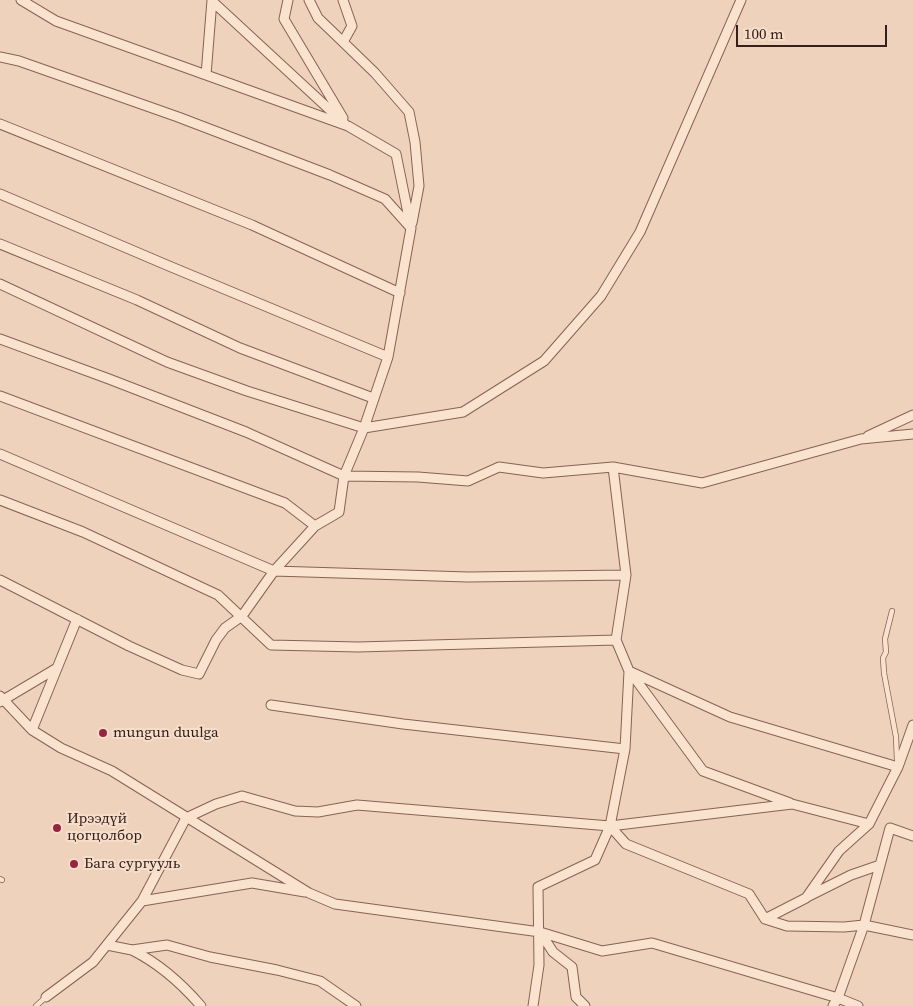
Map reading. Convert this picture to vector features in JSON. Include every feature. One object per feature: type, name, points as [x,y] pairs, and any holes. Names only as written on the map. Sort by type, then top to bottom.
[{"type":"street","points":[[21,0],[56,21],[348,126],[396,154],[411,228]]},
{"type":"street","points":[[206,75],[212,0]]},
{"type":"street","points":[[212,0],[348,126]]},
{"type":"street","points":[[288,0],[284,19],[348,126]]},
{"type":"street","points":[[0,580],[129,646],[182,670],[199,674],[216,640],[225,628],[242,616],[274,571],[315,526],[339,512],[344,476],[364,428],[388,357],[419,186],[415,142],[409,112],[375,73],[318,18],[309,0]]},
{"type":"street","points":[[342,42],[352,26],[343,0]]},
{"type":"street","points":[[0,284],[167,362],[247,391],[364,428],[464,412],[544,361],[601,296],[640,232],[741,0]]},
{"type":"street","points":[[0,57],[19,61],[169,114],[330,175],[384,199],[411,228]]},
{"type":"street","points":[[0,124],[252,225],[400,293]]},
{"type":"street","points":[[0,194],[388,357]]},
{"type":"street","points":[[0,244],[137,300],[240,348],[373,398]]},
{"type":"street","points":[[0,339],[239,429],[344,476],[418,477],[468,481],[499,467],[543,472],[613,467],[702,483],[861,439],[913,434]]},
{"type":"street","points":[[0,396],[285,503],[315,526]]},
{"type":"street","points":[[861,439],[913,414]]},
{"type":"street","points":[[0,454],[274,571],[468,577],[626,574]]},
{"type":"street","points":[[613,467],[626,574],[616,640],[630,671],[703,772],[792,804],[869,824]]},
{"type":"street","points":[[0,500],[83,532],[218,595],[271,645],[358,647],[616,640]]},
{"type":"street","points":[[32,730],[77,619]]},
{"type":"street","points":[[57,668],[2,699],[32,730],[61,748],[112,771],[309,893],[335,904],[540,932],[602,951],[652,943],[836,1002],[858,1006]]},
{"type":"street","points":[[630,671],[730,717],[898,766]]},
{"type":"street","points":[[533,1006],[539,965],[538,887],[595,860],[610,826],[625,749],[630,671]]},
{"type":"street","points":[[271,705],[403,724],[625,749]]},
{"type":"street","points":[[806,898],[839,851],[869,824],[898,766],[913,725]]},
{"type":"street","points":[[46,997],[93,962],[142,901],[186,818],[216,804],[242,796],[295,811],[318,812],[357,805],[610,826],[792,804]]},
{"type":"street","points":[[610,826],[626,844],[749,894],[765,919],[787,926],[844,927],[864,925],[913,935]]},
{"type":"street","points":[[836,1002],[864,925],[890,828],[913,836]]},
{"type":"street","points":[[765,919],[851,875],[880,865]]},
{"type":"street","points":[[142,901],[252,883],[309,893]]},
{"type":"street","points":[[540,932],[553,952],[572,967],[576,997],[585,1006]]},
{"type":"street","points":[[107,945],[132,950],[148,958],[185,988],[201,1006]]},
{"type":"street","points":[[132,950],[167,945],[277,970],[320,981],[356,1006]]},
{"type":"lane","points":[[892,612],[885,639],[886,652],[883,658],[896,738],[898,766]]},
{"type":"lane","points":[[36,1006],[46,997]]},
{"type":"place","name":"mungun duulga","points":[[103,733]]},
{"type":"place","name":"Ирээдүй цогцолбор","points":[[57,828]]},
{"type":"place","name":"Бага сургууль","points":[[74,864]]}]
